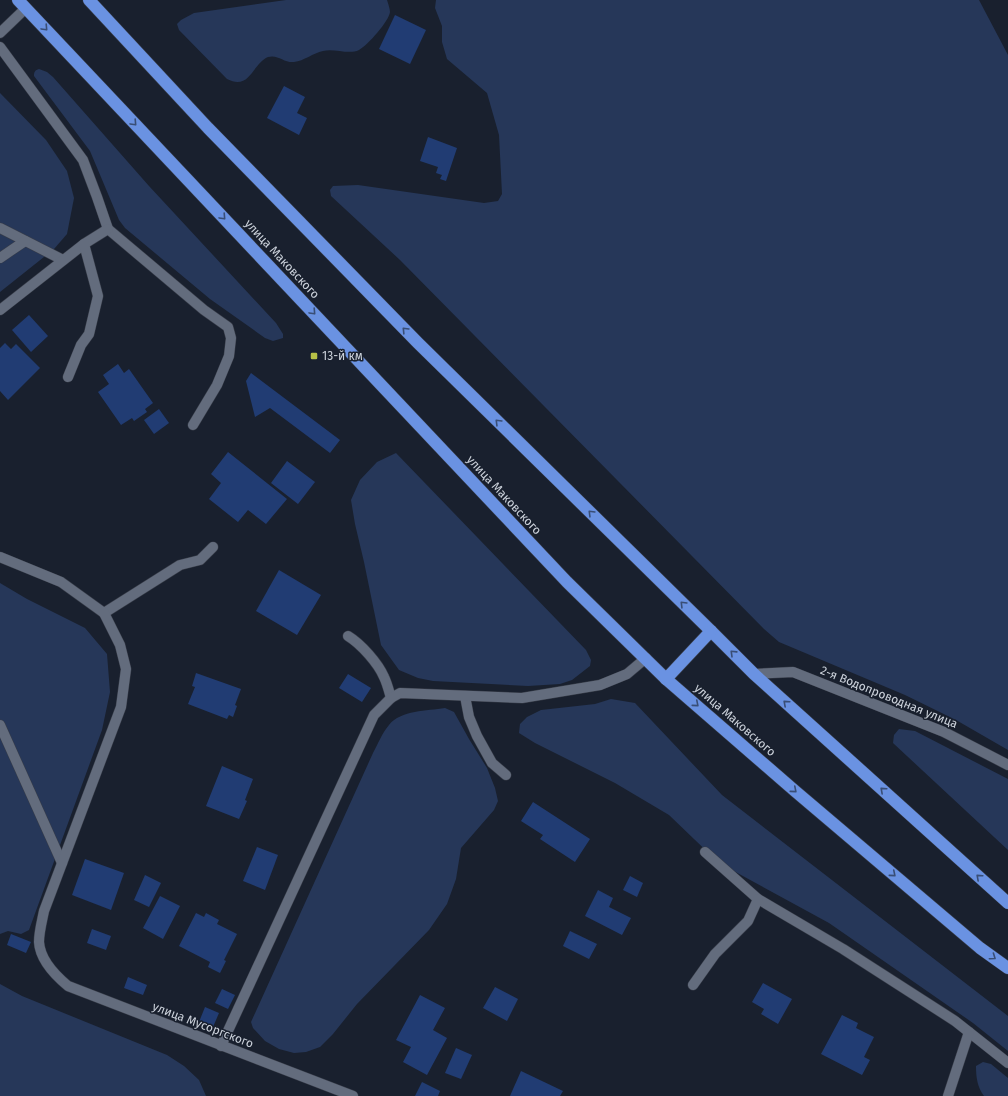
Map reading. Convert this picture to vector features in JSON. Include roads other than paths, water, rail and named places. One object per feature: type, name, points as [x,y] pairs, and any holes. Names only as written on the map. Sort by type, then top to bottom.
[{"type":"highway","points":[[89,0],[208,128],[412,338],[754,674],[1008,903]]},
{"type":"highway","name":"улица Маковского","points":[[22,4],[567,582],[666,679],[980,948],[1008,968]]},
{"type":"highway","points":[[666,679],[711,631]]},
{"type":"street","points":[[0,32],[22,4]]},
{"type":"street","points":[[0,47],[83,160],[108,229],[204,310],[228,327],[231,338],[229,356],[217,385],[193,425]]},
{"type":"street","points":[[0,228],[63,260]]},
{"type":"street","points":[[0,310],[84,244],[108,229]]},
{"type":"street","points":[[0,258],[25,242]]},
{"type":"street","points":[[68,377],[81,345],[89,334],[98,296],[84,244]]},
{"type":"street","points":[[0,557],[61,582],[104,613],[180,565],[200,560],[213,547]]},
{"type":"street","name":"улица Мусоргского","points":[[104,613],[120,645],[126,669],[121,707],[44,911],[39,944],[44,957],[56,976],[68,986],[353,1096]]},
{"type":"street","points":[[348,636],[355,640],[371,657],[384,675],[391,698]]},
{"type":"street","points":[[221,1046],[374,715],[391,698],[400,693],[522,698],[600,685],[627,674],[646,658]]},
{"type":"street","name":"2-я Водопроводная улица","points":[[754,674],[793,672],[944,732],[1008,765]]},
{"type":"street","points":[[465,696],[469,717],[477,736],[492,763],[506,775]]},
{"type":"street","points":[[0,725],[62,863]]},
{"type":"street","points":[[705,852],[758,899],[843,949],[955,1021],[1008,1063]]},
{"type":"street","points":[[693,985],[715,954],[748,921],[758,899]]},
{"type":"street","points":[[948,1096],[969,1032]]},
{"type":"place","name":"13-й км","points":[[314,356]]}]
